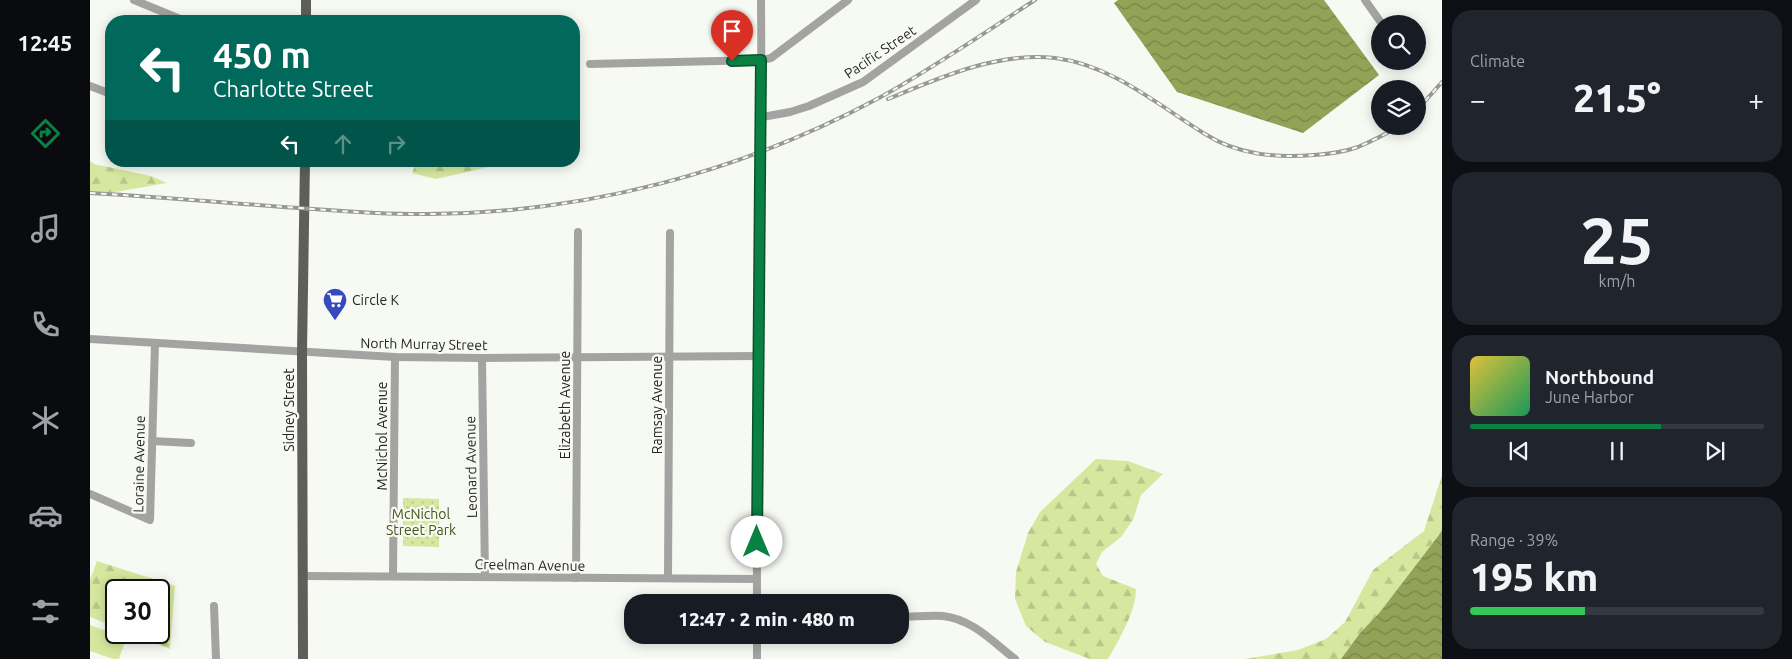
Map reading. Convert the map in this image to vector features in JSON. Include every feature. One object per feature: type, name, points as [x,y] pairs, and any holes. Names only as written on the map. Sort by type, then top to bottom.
[{"type":"main road","points":[[306,0],[306,15]]},
{"type":"main road","name":"Sidney Street","points":[[303,659],[302,352],[305,167]]},
{"type":"street","points":[[134,0],[170,15]]},
{"type":"street","points":[[757,594],[762,117],[761,0]]},
{"type":"street","points":[[590,64],[761,60],[771,58],[848,0]]},
{"type":"street","name":"Pacific Street","points":[[762,117],[790,112],[809,106],[863,82],[976,0]]},
{"type":"street","points":[[1365,0],[1376,15]]},
{"type":"street","points":[[90,86],[105,92]]},
{"type":"street","name":"Elizabeth Avenue","points":[[576,578],[578,232]]},
{"type":"street","name":"Ramsay Avenue","points":[[668,578],[670,233]]},
{"type":"street","name":"North Murray Street","points":[[90,339],[395,357],[577,358],[758,356]]},
{"type":"street","name":"Loraine Avenue","points":[[90,494],[150,520],[155,343]]},
{"type":"street","name":"McNichol Avenue","points":[[393,576],[395,357]]},
{"type":"street","name":"Leonard Avenue","points":[[482,358],[485,576]]},
{"type":"street","points":[[152,441],[191,443]]},
{"type":"street","name":"Creelman Avenue","points":[[304,576],[757,579]]},
{"type":"street","points":[[214,606],[217,640],[216,659]]},
{"type":"street","points":[[909,617],[943,616],[960,620],[976,628],[1015,659]]},
{"type":"street","points":[[757,644],[757,659]]},
{"type":"green space","points":[[90,161],[105,167],[151,176],[167,183],[104,194],[90,192]]},
{"type":"green space","points":[[414,167],[488,167],[436,179],[412,173]]},
{"type":"green space","points":[[1096,459],[1128,461],[1163,474],[1141,495],[1133,520],[1121,537],[1102,552],[1096,564],[1103,576],[1136,589],[1130,616],[1108,659],[1090,659],[1045,642],[1026,626],[1015,599],[1016,572],[1028,533],[1040,512]]},
{"type":"green space","points":[[1442,475],[1442,531],[1380,612],[1360,633],[1341,659],[1245,659],[1298,650],[1326,639],[1345,622],[1373,570],[1424,531]]},
{"type":"green space","name":"McNichol Street Park","points":[[403,498],[439,499],[439,547],[403,546]]},
{"type":"green space","points":[[97,561],[153,579],[105,579],[105,623],[90,617],[90,580]]},
{"type":"green space","points":[[170,584],[175,586],[170,649],[157,644],[170,644]]},
{"type":"green space","points":[[90,625],[105,630],[105,644],[124,644],[119,659],[113,659],[90,651]]},
{"type":"water","points":[[1118,0],[1324,0],[1371,64],[1371,70],[1375,70],[1379,75],[1303,133],[1177,92],[1114,3]]},
{"type":"water","points":[[1442,531],[1442,659],[1341,659],[1360,633],[1380,612]]},
{"type":"railway","points":[[90,193],[413,214],[488,212],[546,206],[604,196],[661,183],[717,167],[773,147],[826,124],[899,87],[1035,0]]},
{"type":"railway","points":[[888,99],[928,82],[970,68],[1012,59],[1033,57],[1055,58],[1076,62],[1115,77],[1205,134],[1231,147],[1244,151],[1286,156],[1325,154],[1353,149],[1384,135]]},
{"type":"railway","points":[[1426,100],[1442,82]]},
{"type":"place","name":"Circle K","points":[[335,321]]},
{"type":"route","points":[[732,61],[761,60],[762,128],[757,542]]}]
